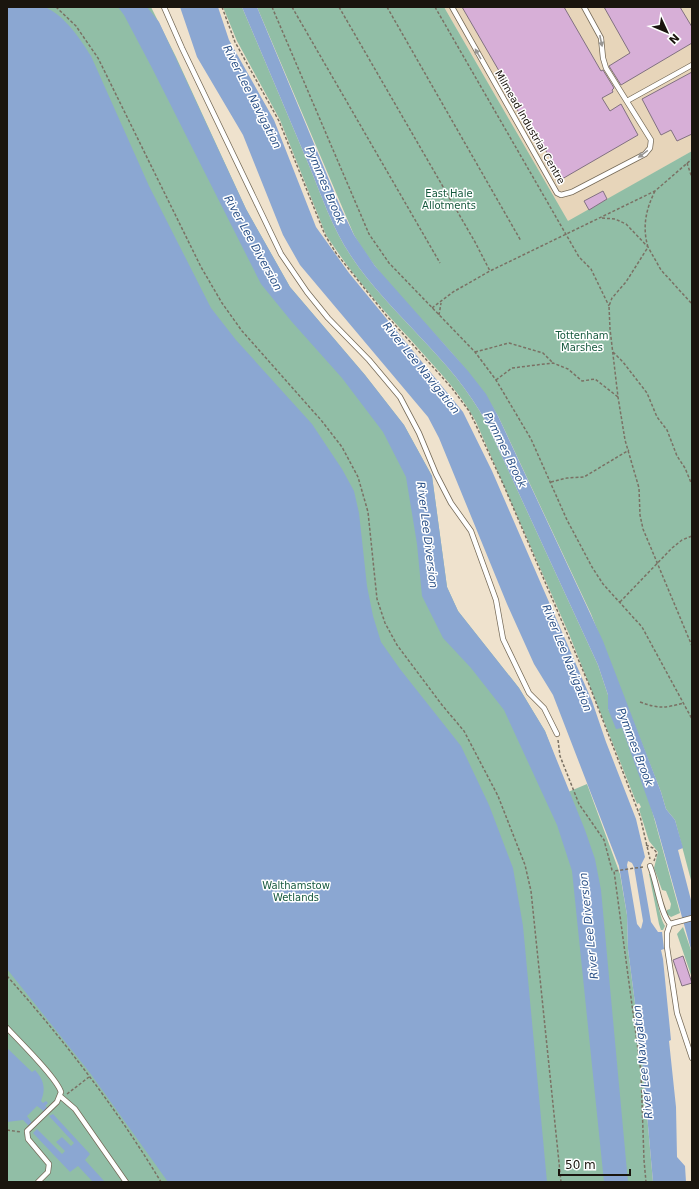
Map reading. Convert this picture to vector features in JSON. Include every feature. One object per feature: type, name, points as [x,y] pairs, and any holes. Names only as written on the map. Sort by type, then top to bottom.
[{"type":"lane","points":[[164,7],[182,48],[281,254],[307,292],[328,318],[369,360],[400,397],[419,433],[436,474],[451,503],[471,531],[496,600],[502,639],[529,693],[544,708],[557,734]]},
{"type":"lane","name":"Milmead Industrial Centre","points":[[452,7],[559,194],[572,192],[645,154],[650,148],[651,140],[606,68],[603,58],[601,38],[584,7]]},
{"type":"lane","points":[[627,101],[692,65]]},
{"type":"lane","points":[[652,865],[665,917],[670,924]]},
{"type":"lane","points":[[670,924],[692,918]]},
{"type":"lane","points":[[670,924],[667,933],[667,947],[677,1013],[692,1058]]},
{"type":"lane","points":[[7,1028],[57,1085],[60,1096],[75,1109],[126,1182]]},
{"type":"lane","points":[[38,1182],[48,1172],[49,1164],[28,1139],[27,1131],[57,1102],[60,1096]]},
{"type":"path","points":[[56,7],[76,26],[98,58],[202,267],[222,303],[242,331],[321,420],[342,447],[358,477],[368,512],[377,599],[386,623],[397,645],[442,705],[464,730],[498,796],[525,865],[531,891],[560,1182]]},
{"type":"path","points":[[222,7],[235,42],[279,121],[325,235],[336,253],[386,315],[451,387],[469,411],[511,502],[533,557],[590,687],[640,816],[648,852]]},
{"type":"path","points":[[272,7],[369,234],[389,263],[475,352],[496,380],[529,435],[550,482],[592,567],[603,584],[645,632],[692,719]]},
{"type":"path","points":[[292,7],[440,263]]},
{"type":"path","points":[[339,7],[475,242],[490,271]]},
{"type":"path","points":[[387,7],[521,241]]},
{"type":"path","points":[[435,7],[580,256],[591,269],[609,306],[612,352],[618,397],[625,440],[639,488],[640,515],[643,529],[692,646]]},
{"type":"path","points":[[432,308],[453,292],[490,271],[655,191],[692,159]]},
{"type":"path","points":[[687,163],[692,178]]},
{"type":"path","points":[[655,191],[650,201],[646,218],[645,236],[648,247],[661,270],[692,304]]},
{"type":"path","points":[[600,218],[615,219],[626,224],[648,247]]},
{"type":"path","points":[[609,306],[612,298],[626,282],[648,247]]},
{"type":"path","points":[[439,315],[441,301]]},
{"type":"path","points":[[475,352],[509,343],[543,353],[553,363],[568,369],[582,381],[595,379],[618,397]]},
{"type":"path","points":[[612,352],[623,362],[647,393],[657,416],[667,430],[677,456],[685,468],[692,484]]},
{"type":"path","points":[[496,380],[512,368],[553,363]]},
{"type":"path","points":[[550,482],[567,478],[584,477],[629,450]]},
{"type":"path","points":[[620,602],[672,548],[682,540],[692,536]]},
{"type":"path","points":[[640,702],[654,708],[665,708],[684,703]]},
{"type":"path","points":[[557,734],[560,756],[579,804],[599,830],[606,845],[612,870],[614,871],[641,1072],[646,1182]]},
{"type":"path","points":[[646,845],[653,848],[657,853],[652,865]]},
{"type":"path","points":[[614,871],[642,867]]},
{"type":"path","points":[[7,976],[89,1077],[137,1142],[161,1182]]},
{"type":"path","points":[[68,1094],[89,1077]]},
{"type":"path","points":[[7,1130],[17,1132],[27,1131]]},
{"type":"shaded area","points":[[444,7],[692,7],[692,151],[568,222]]},
{"type":"green space","name":"Walthamstow Wetlands","points":[[7,7],[151,7],[176,57],[246,209],[290,287],[365,375],[404,425],[432,476],[447,587],[458,611],[519,688],[545,731],[568,792],[587,784],[620,874],[627,915],[628,949],[642,1058],[653,1182],[7,1182]]},
{"type":"green space","points":[[223,7],[242,7],[327,211],[344,245],[384,298],[456,377],[486,422],[598,665],[608,695],[608,709],[622,727],[650,803],[680,913],[671,917],[667,914],[667,910],[670,909],[671,904],[666,891],[662,890],[654,868],[658,852],[649,841],[639,809],[641,807],[639,803],[637,804],[569,634],[476,422],[454,389],[366,289],[326,235],[280,120],[237,41]]},
{"type":"green space","name":"Tottenham Marshes","points":[[257,7],[444,7],[568,221],[692,151],[692,884],[675,820],[666,809],[661,792],[591,614],[498,416],[483,391],[465,368],[388,282],[354,235]]},
{"type":"green space","points":[[649,874],[651,874],[661,916],[665,926],[663,930],[661,930],[659,924]]},
{"type":"green space","points":[[683,927],[692,953],[692,978],[677,934]]},
{"type":"water","name":"Walthamstow Wetlands","points":[[36,6],[51,10],[65,21],[82,42],[91,56],[149,186],[211,308],[236,340],[312,424],[342,469],[354,491],[359,513],[367,586],[373,616],[381,642],[400,669],[461,746],[489,805],[513,868],[523,926],[547,1182],[168,1182],[90,1073],[7,969],[7,7]]},
{"type":"water","name":"River Lee Diversion","points":[[118,7],[147,7],[159,22],[246,209],[290,287],[365,375],[404,425],[432,476],[447,587],[458,611],[519,688],[545,731],[585,830],[595,859],[601,890],[628,1182],[604,1182],[572,871],[557,825],[504,710],[471,668],[443,638],[422,596],[417,544],[406,477],[383,432],[342,378],[292,322],[261,284],[152,68],[124,15]]},
{"type":"water","name":"River Lee Navigation","points":[[180,7],[218,7],[229,40],[274,120],[316,227],[349,273],[463,412],[492,471],[592,701],[606,742],[636,819],[645,857],[641,865],[651,922],[658,932],[662,932],[664,949],[661,950],[671,1040],[669,1041],[676,1107],[677,1157],[685,1166],[686,1182],[653,1182],[642,1058],[628,949],[627,915],[619,866],[553,695],[534,664],[507,604],[439,438],[428,417],[300,265],[283,235],[243,135],[197,57]],"holes":[[[628,861],[632,863],[634,867],[643,921],[641,929],[637,924],[627,865]]]},
{"type":"water","name":"Pymmes Brook","points":[[242,7],[257,7],[340,206],[354,235],[375,266],[468,371],[486,394],[498,416],[603,641],[661,792],[666,809],[675,820],[683,848],[678,850],[692,904],[692,953],[655,820],[622,728],[616,729],[608,709],[608,695],[598,665],[486,422],[456,377],[384,298],[344,245],[327,211]]},
{"type":"water","points":[[7,1048],[32,1072],[35,1070],[42,1081],[44,1089],[41,1101],[43,1103],[46,1101],[48,1103],[45,1106],[48,1108],[45,1112],[37,1106],[27,1116],[32,1123],[29,1126],[23,1120],[7,1122]]},
{"type":"water","points":[[53,1114],[90,1154],[85,1160],[105,1182],[93,1182],[78,1166],[70,1172],[33,1133],[37,1129],[62,1154],[65,1151],[56,1142],[62,1137],[71,1146],[74,1143],[49,1116]]},
{"type":"building","points":[[462,7],[564,7],[601,71],[603,70],[614,88],[612,90],[613,92],[602,98],[610,111],[621,104],[638,135],[562,179],[538,137],[534,139],[510,97],[513,95]]},
{"type":"building","points":[[604,7],[680,7],[692,27],[692,43],[621,85],[609,66],[630,53]]},
{"type":"building","points":[[692,72],[692,134],[677,141],[671,130],[661,135],[642,99]]},
{"type":"building","points":[[603,191],[607,199],[589,210],[584,201]]},
{"type":"building","points":[[683,956],[692,983],[682,986],[673,960]]},
{"type":"park label","name":"East Hale Allotments","points":[[449,198]]}]
